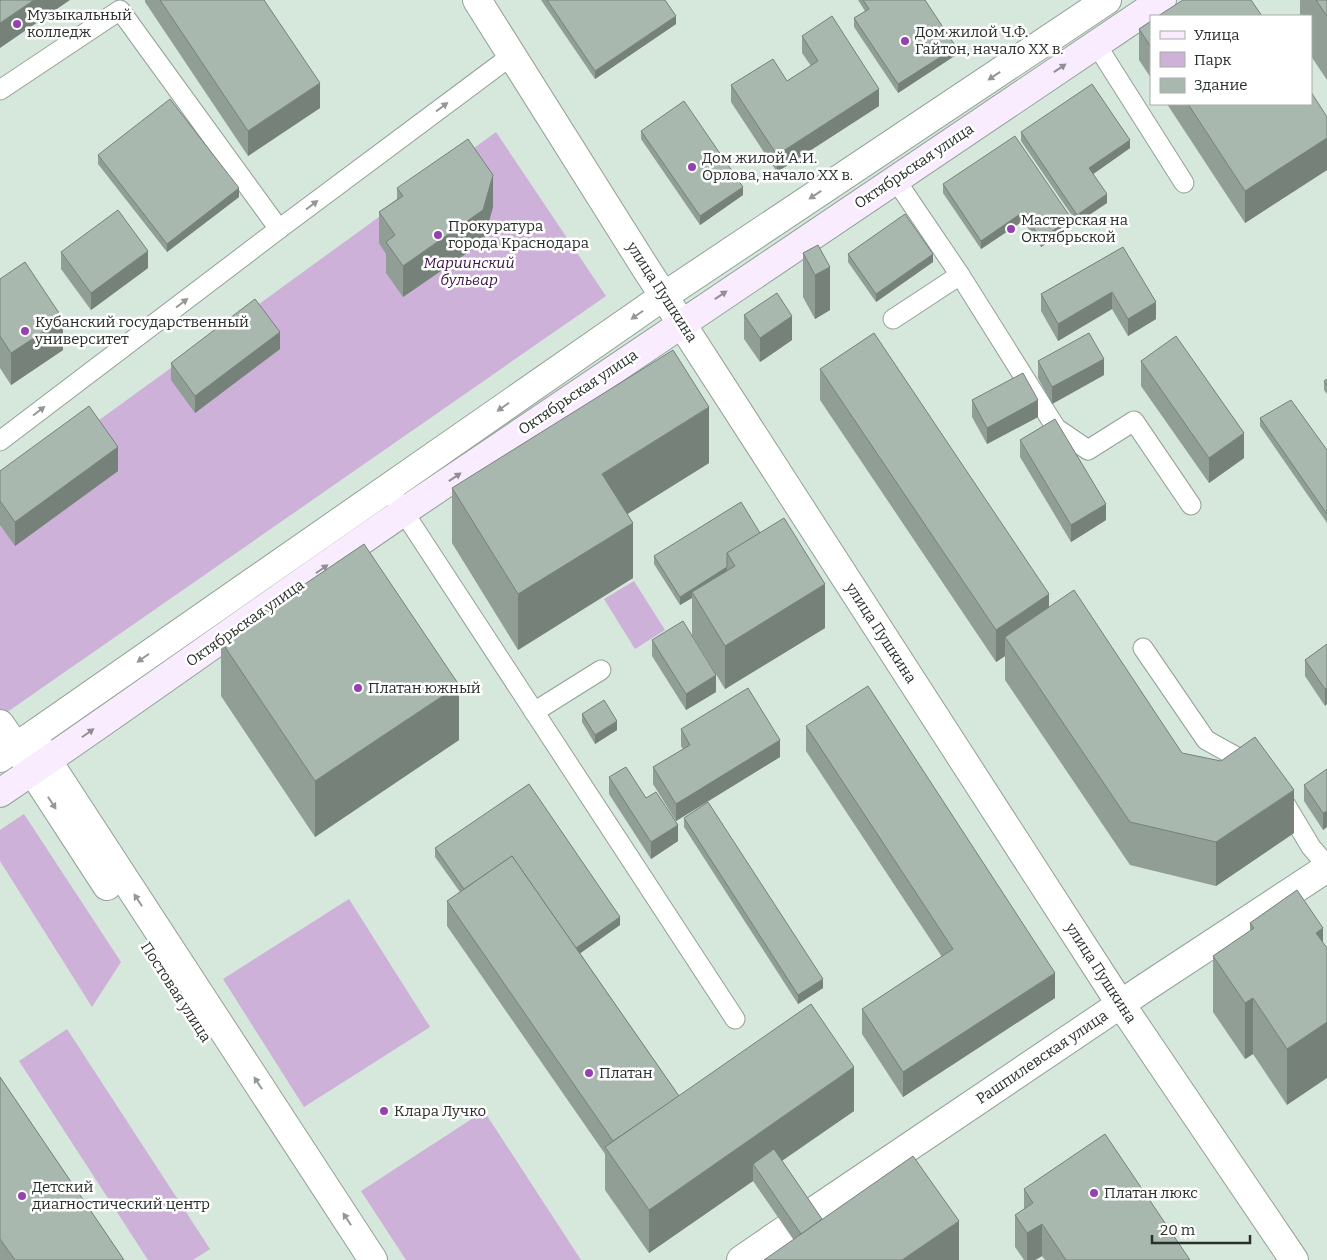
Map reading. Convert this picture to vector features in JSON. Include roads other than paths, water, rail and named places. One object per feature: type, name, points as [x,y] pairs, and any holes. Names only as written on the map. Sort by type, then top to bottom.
[{"type":"main road","name":"Октябрьская улица","points":[[0,793],[403,512],[528,436],[681,322],[1162,0]]},
{"type":"street","name":"улица Пушкина","points":[[477,0],[664,296],[1121,1004],[1294,1260]]},
{"type":"street","name":"Октябрьская улица","points":[[16,747],[664,296],[1107,0]]},
{"type":"street","name":"Постовая улица","points":[[0,724],[16,747],[40,766],[373,1260]]},
{"type":"street","name":"Постовая улица","points":[[40,766],[350,1260]]},
{"type":"street","name":"Рашпилевская улица","points":[[741,1260],[1327,867]]},
{"type":"lane","points":[[0,90],[120,10],[279,229]]},
{"type":"lane","points":[[1096,44],[1184,183]]},
{"type":"lane","points":[[0,441],[511,56]]},
{"type":"lane","points":[[895,179],[960,274],[1056,428],[1088,450],[1134,421],[1191,505]]},
{"type":"lane","points":[[893,319],[960,274]]},
{"type":"lane","points":[[388,488],[735,1019]]},
{"type":"lane","points":[[1143,648],[1206,740],[1269,778],[1311,847],[1327,867]]},
{"type":"lane","points":[[534,712],[601,670]]},
{"type":"place","name":"Музыкальный колледж","points":[[17,24]]},
{"type":"place","name":"Дом жилой Ч.Ф. Гайтон, начало XX в.","points":[[905,41]]},
{"type":"place","name":"Дом жилой А.И. Орлова, начало XX в.","points":[[692,167]]},
{"type":"place","name":"Мастерская на Октябрьской","points":[[1011,229]]},
{"type":"place","name":"Прокуратура города Краснодара","points":[[438,235]]},
{"type":"place","name":"Кубанский государственный университет","points":[[25,331]]},
{"type":"place","name":"Платан южный","points":[[358,688]]},
{"type":"place","name":"Платан","points":[[589,1073]]},
{"type":"place","name":"Клара Лучко","points":[[384,1111]]},
{"type":"place","name":"Платан люкс","points":[[1094,1193]]},
{"type":"place","name":"Детский диагностический центр","points":[[22,1196]]},
{"type":"park label","name":"Мариинский бульвар","points":[[469,272]]}]
